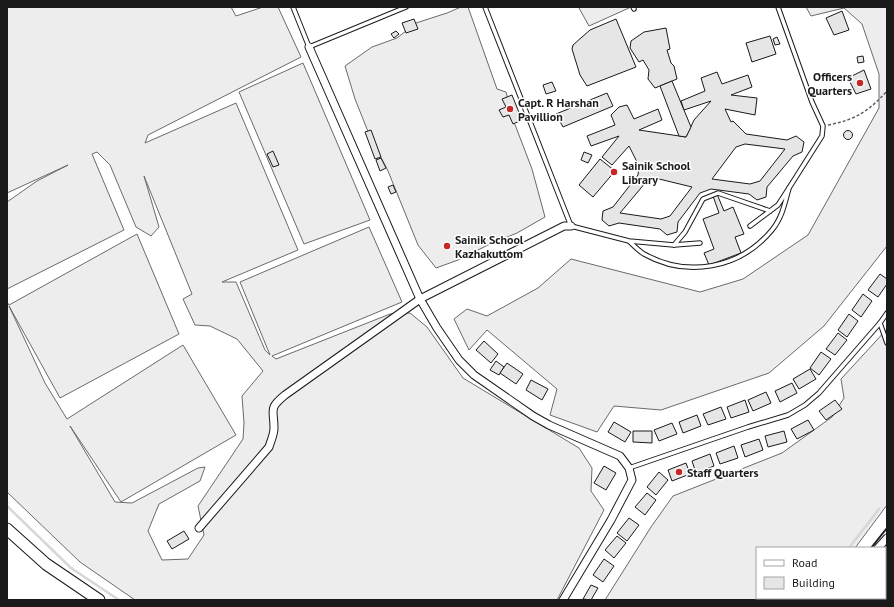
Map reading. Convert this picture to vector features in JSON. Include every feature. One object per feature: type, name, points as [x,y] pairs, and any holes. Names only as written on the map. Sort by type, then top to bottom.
[{"type":"main road","points":[[7,530],[46,564],[99,600]]},
{"type":"main road","points":[[7,533],[48,571],[90,600]]},
{"type":"street","points":[[309,47],[420,299],[436,328],[459,360],[474,375],[533,416],[549,425],[620,456],[629,468],[632,480],[611,520],[563,600]]},
{"type":"street","points":[[199,528],[269,447],[274,432],[273,408],[276,402],[420,299],[564,226],[571,226]]},
{"type":"lane","points":[[293,7],[309,47],[406,7]]},
{"type":"lane","points":[[485,7],[571,226],[629,241],[674,245],[700,243]]},
{"type":"lane","points":[[750,226],[778,205],[822,136],[823,126],[812,102],[778,7]]},
{"type":"lane","points":[[629,241],[642,253],[658,261],[675,265],[693,268],[711,266],[731,261],[747,253],[772,230],[780,217],[789,188]]},
{"type":"lane","points":[[674,245],[685,232],[703,199],[718,193],[770,211]]},
{"type":"lane","points":[[629,468],[748,427],[766,423],[788,415],[805,405],[819,393],[887,313]]},
{"type":"lane","points":[[880,323],[887,343]]},
{"type":"path","points":[[823,126],[845,122],[860,114],[875,104],[887,91]]},
{"type":"shaded area","points":[[7,7],[231,7],[236,16],[263,7],[278,7],[301,57],[148,135],[145,143],[236,103],[298,250],[222,282],[236,282],[265,350],[270,355],[240,282],[369,227],[402,302],[272,356],[276,359],[390,314],[410,313],[427,327],[463,378],[579,448],[592,468],[591,491],[604,510],[557,600],[135,600],[80,562],[7,492],[7,302],[9,305],[137,234],[179,334],[60,398],[9,306],[45,383],[67,419],[183,345],[236,435],[121,502],[70,426],[115,502],[132,503],[198,468],[205,467],[200,481],[159,504],[148,531],[162,560],[188,559],[204,535],[198,506],[243,439],[244,423],[242,396],[263,371],[237,339],[210,326],[195,325],[183,299],[192,294],[144,176],[159,227],[151,236],[136,227],[110,165],[97,152],[92,154],[124,230],[7,289],[7,202],[37,181],[68,165],[7,193]]},
{"type":"shaded area","points":[[461,7],[468,7],[497,89],[506,92],[514,122],[532,169],[545,217],[517,233],[490,244],[458,260],[436,268],[418,245],[388,171],[369,134],[355,99],[345,66],[372,47],[397,38],[416,23]]},
{"type":"shaded area","points":[[806,7],[887,7],[887,246],[824,326],[769,373],[661,410],[614,406],[597,432],[550,415],[557,389],[487,330],[469,350],[454,319],[467,309],[487,316],[538,288],[571,259],[700,292],[743,279],[808,235],[879,108],[879,74],[862,24],[844,8],[811,16]]},
{"type":"shaded area","points":[[579,8],[629,8],[589,26]]},
{"type":"shaded area","points":[[303,63],[370,220],[304,244],[239,92]]},
{"type":"shaded area","points":[[887,329],[887,505],[856,547],[756,547],[756,599],[816,600],[605,600],[651,527],[673,496],[782,453],[832,417],[844,398],[841,379]]},
{"type":"building","name":"Officers Quarters","points":[[842,11],[849,30],[834,35],[826,18]]},
{"type":"building","points":[[414,19],[418,29],[406,33],[402,23]]},
{"type":"building","points":[[616,19],[636,67],[587,86],[580,75],[572,49],[573,45],[590,30]]},
{"type":"building","points":[[666,28],[670,49],[667,50],[671,63],[674,66],[677,79],[655,88],[648,79],[649,70],[643,60],[639,62],[630,48],[631,41],[644,32]]},
{"type":"building","points":[[396,31],[399,34],[394,38],[391,34]]},
{"type":"building","points":[[770,36],[776,54],[752,62],[746,43]]},
{"type":"building","points":[[777,37],[780,44],[775,45],[773,39]]},
{"type":"building","points":[[863,56],[864,62],[858,63],[857,57]]},
{"type":"building","name":"Officers Quarters","points":[[864,70],[871,89],[856,94],[848,78]]},
{"type":"building","points":[[717,72],[722,84],[748,75],[752,87],[731,95],[757,98],[755,115],[725,109],[731,122],[733,121],[746,134],[787,140],[796,136],[804,142],[802,152],[793,156],[767,187],[766,197],[757,200],[749,194],[711,189],[700,193],[678,222],[677,232],[667,235],[660,229],[619,223],[609,226],[602,220],[603,211],[613,207],[638,175],[639,166],[629,146],[612,165],[602,157],[619,136],[591,146],[587,136],[615,125],[611,115],[619,107],[627,105],[634,119],[658,109],[662,120],[639,130],[686,137],[694,120],[711,101],[684,110],[681,101],[705,91],[701,78]],"holes":[[[745,144],[785,149],[760,181],[750,184],[712,179],[736,147]],[[655,178],[692,187],[670,216],[661,219],[620,213],[646,182]]]},
{"type":"building","points":[[672,81],[691,127],[686,137],[679,136],[660,86]]},
{"type":"building","points":[[552,82],[556,91],[546,94],[543,85]]},
{"type":"building","points":[[607,93],[613,106],[563,127],[556,114]]},
{"type":"building","name":"Capt. R Harshan Pavillion","points":[[512,95],[522,120],[513,124],[509,115],[503,117],[499,110],[506,107],[502,99]]},
{"type":"building","points":[[371,130],[381,157],[375,159],[365,132]]},
{"type":"building","points":[[846,131],[850,131],[852,135],[850,139],[846,139],[844,137],[844,133]]},
{"type":"building","points":[[273,151],[279,165],[273,167],[267,154]]},
{"type":"building","points":[[584,152],[592,155],[588,163],[581,160]]},
{"type":"building","points":[[381,158],[386,168],[380,171],[376,160]]},
{"type":"building","points":[[600,159],[615,171],[593,197],[579,185]]},
{"type":"building","points":[[393,185],[396,192],[391,194],[388,187]]},
{"type":"building","points":[[717,194],[724,211],[733,207],[744,234],[735,237],[741,253],[709,265],[704,253],[714,249],[703,219],[719,213],[713,196]]},
{"type":"building","points":[[880,274],[887,279],[887,284],[878,297],[868,290]]},
{"type":"building","points":[[863,294],[872,301],[861,317],[852,310]]},
{"type":"building","points":[[849,314],[858,321],[847,337],[838,330]]},
{"type":"building","points":[[838,333],[847,340],[835,355],[826,349]]},
{"type":"building","points":[[484,341],[498,354],[491,363],[476,350]]},
{"type":"building","points":[[821,352],[831,359],[819,375],[810,368]]},
{"type":"building","points":[[496,361],[504,367],[499,375],[490,370]]},
{"type":"building","points":[[507,363],[523,374],[516,384],[500,373]]},
{"type":"building","points":[[810,369],[816,379],[799,389],[793,379]]},
{"type":"building","points":[[531,380],[548,389],[542,400],[526,390]]},
{"type":"building","points":[[792,383],[797,393],[780,402],[775,391]]},
{"type":"building","points":[[766,392],[771,403],[753,411],[748,400]]},
{"type":"building","points":[[745,400],[749,412],[731,418],[727,407]]},
{"type":"building","points":[[835,400],[842,409],[826,420],[819,411]]},
{"type":"building","points":[[721,407],[726,419],[708,425],[703,414]]},
{"type":"building","name":"Staff Quarters","points":[[697,415],[701,426],[683,433],[679,422]]},
{"type":"building","points":[[808,420],[814,430],[797,439],[791,429]]},
{"type":"building","points":[[614,422],[631,432],[625,442],[608,432]]},
{"type":"building","name":"Staff Quarters","points":[[672,423],[677,434],[659,441],[654,430]]},
{"type":"building","points":[[633,431],[652,431],[652,443],[633,442]]},
{"type":"building","name":"Staff Quarters","points":[[784,431],[787,442],[768,447],[765,436]]},
{"type":"building","name":"Staff Quarters","points":[[759,439],[763,450],[745,457],[741,445]]},
{"type":"building","name":"Staff Quarters","points":[[734,446],[738,458],[720,464],[716,453]]},
{"type":"building","name":"Staff Quarters","points":[[710,454],[714,466],[696,473],[692,461]]},
{"type":"building","name":"Staff Quarters","points":[[686,463],[690,474],[672,481],[668,470]]},
{"type":"building","points":[[604,466],[616,473],[606,490],[594,483]]},
{"type":"building","name":"Staff Quarters","points":[[659,472],[668,480],[656,495],[647,487]]},
{"type":"building","points":[[647,493],[656,500],[645,515],[635,507]]},
{"type":"building","points":[[629,518],[639,525],[627,541],[617,533]]},
{"type":"building","points":[[184,531],[189,539],[172,549],[167,541]]},
{"type":"building","points":[[617,536],[626,543],[614,558],[605,550]]},
{"type":"building","points":[[604,559],[614,566],[603,582],[593,575]]},
{"type":"building","points":[[591,585],[598,588],[591,600],[583,599]]},
{"type":"waterway","points":[[7,506],[71,568],[119,600]]},
{"type":"waterway","points":[[850,547],[879,509]]},
{"type":"wall","points":[[872,547],[887,528]]},
{"type":"place","name":"Officers Quarters","points":[[860,83]]},
{"type":"place","name":"Capt. R Harshan Pavillion","points":[[510,109]]},
{"type":"place","name":"Sainik School Library","points":[[614,172]]},
{"type":"place","name":"Sainik School Kazhakuttom","points":[[447,246]]},
{"type":"place","name":"Staff Quarters","points":[[679,472]]}]
